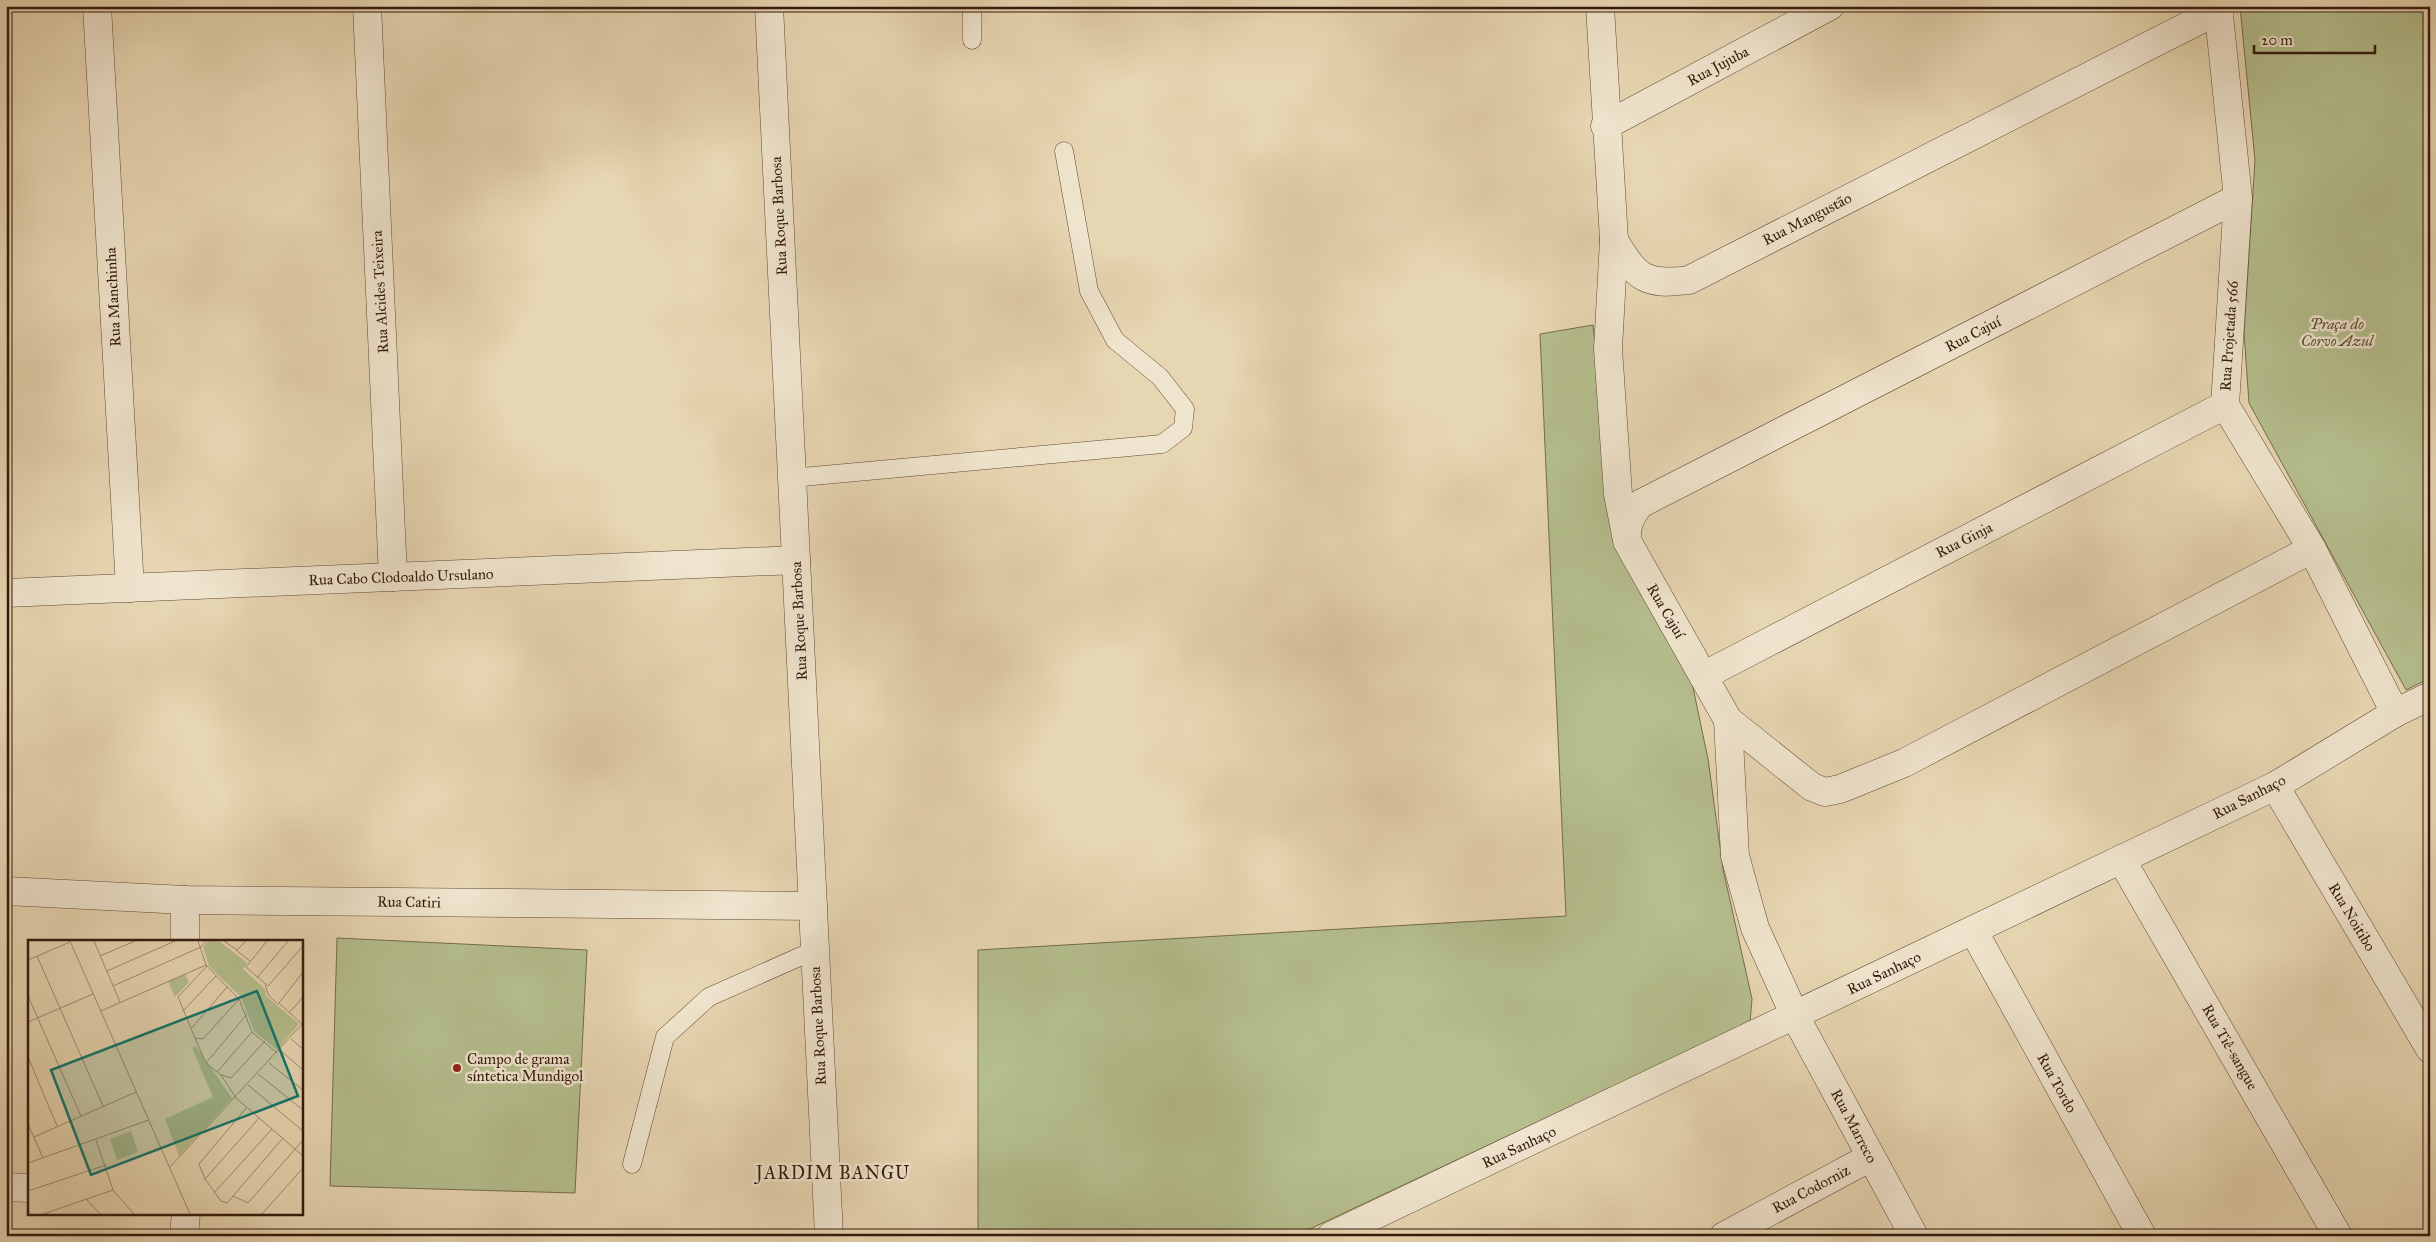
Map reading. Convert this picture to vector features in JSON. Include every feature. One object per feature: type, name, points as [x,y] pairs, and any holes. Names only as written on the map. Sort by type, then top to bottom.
[{"type":"street","name":"Rua Manchinha","points":[[97,6],[130,588]]},
{"type":"street","name":"Rua Alcides Teixeira","points":[[367,6],[393,577]]},
{"type":"street","name":"Rua Roque Barbosa","points":[[769,6],[829,1236]]},
{"type":"street","name":"Rua Mangustão","points":[[1600,6],[1614,240],[1627,263],[1644,278],[1664,283],[1688,280],[2219,8]]},
{"type":"street","name":"Rua Jujuba","points":[[1606,126],[1830,6]]},
{"type":"street","name":"Rua Projetada 566","points":[[2219,8],[2238,198],[2225,405],[2312,549],[2395,713]]},
{"type":"street","name":"Rua Cajuí","points":[[2238,198],[1640,504],[1630,516],[1626,528],[1627,542],[1728,720],[1812,787],[1825,792],[1840,789],[1904,763],[2312,549]]},
{"type":"street","points":[[1614,240],[1608,349],[1618,494],[1627,542]]},
{"type":"street","name":"Rua Ginja","points":[[1703,676],[2225,405]]},
{"type":"street","name":"Rua Cabo Clodoaldo Ursulano","points":[[6,593],[796,560]]},
{"type":"street","name":"Rua Sanhaço","points":[[1331,1236],[2275,786],[2395,713],[2430,696]]},
{"type":"street","name":"Rua Marreco","points":[[1728,720],[1735,856],[1755,928],[1795,1016],[1914,1236]]},
{"type":"street","name":"Rua Noitibo","points":[[2275,786],[2430,1049]]},
{"type":"street","name":"Rua Tiê-sangue","points":[[2122,859],[2338,1236]]},
{"type":"street","name":"Rua Catiri","points":[[6,891],[185,900],[813,906]]},
{"type":"street","points":[[185,900],[185,940]]},
{"type":"street","name":"Rua Tordo","points":[[1973,930],[2142,1236]]},
{"type":"street","name":"Rua Codorniz","points":[[1724,1236],[1871,1157]]},
{"type":"street","points":[[6,1187],[28,1188]]},
{"type":"street","points":[[184,1236],[186,1214]]},
{"type":"lane","points":[[972,6],[972,40]]},
{"type":"lane","points":[[791,478],[1162,444],[1183,428],[1185,409],[1160,377],[1115,340],[1089,290],[1064,151]]},
{"type":"lane","points":[[632,1164],[665,1037],[709,997],[815,950]]},
{"type":"green space","name":"Praça do Corvo Azul","points":[[2240,6],[2430,6],[2430,678],[2406,690],[2249,403],[2244,333],[2255,160]]},
{"type":"green space","points":[[1593,325],[1614,530],[1691,678],[1708,759],[1723,869],[1752,999],[1750,1022],[1295,1236],[978,1236],[978,950],[1566,916],[1540,334]]},
{"type":"green space","name":"Campo de grama síntetica Mundigol","points":[[337,938],[587,950],[575,1193],[330,1186]]},
{"type":"place","name":"Campo de grama síntetica Mundigol","points":[[457,1068]]},
{"type":"district","name":"JARDIM BANGU","points":[[833,1173]]}]
